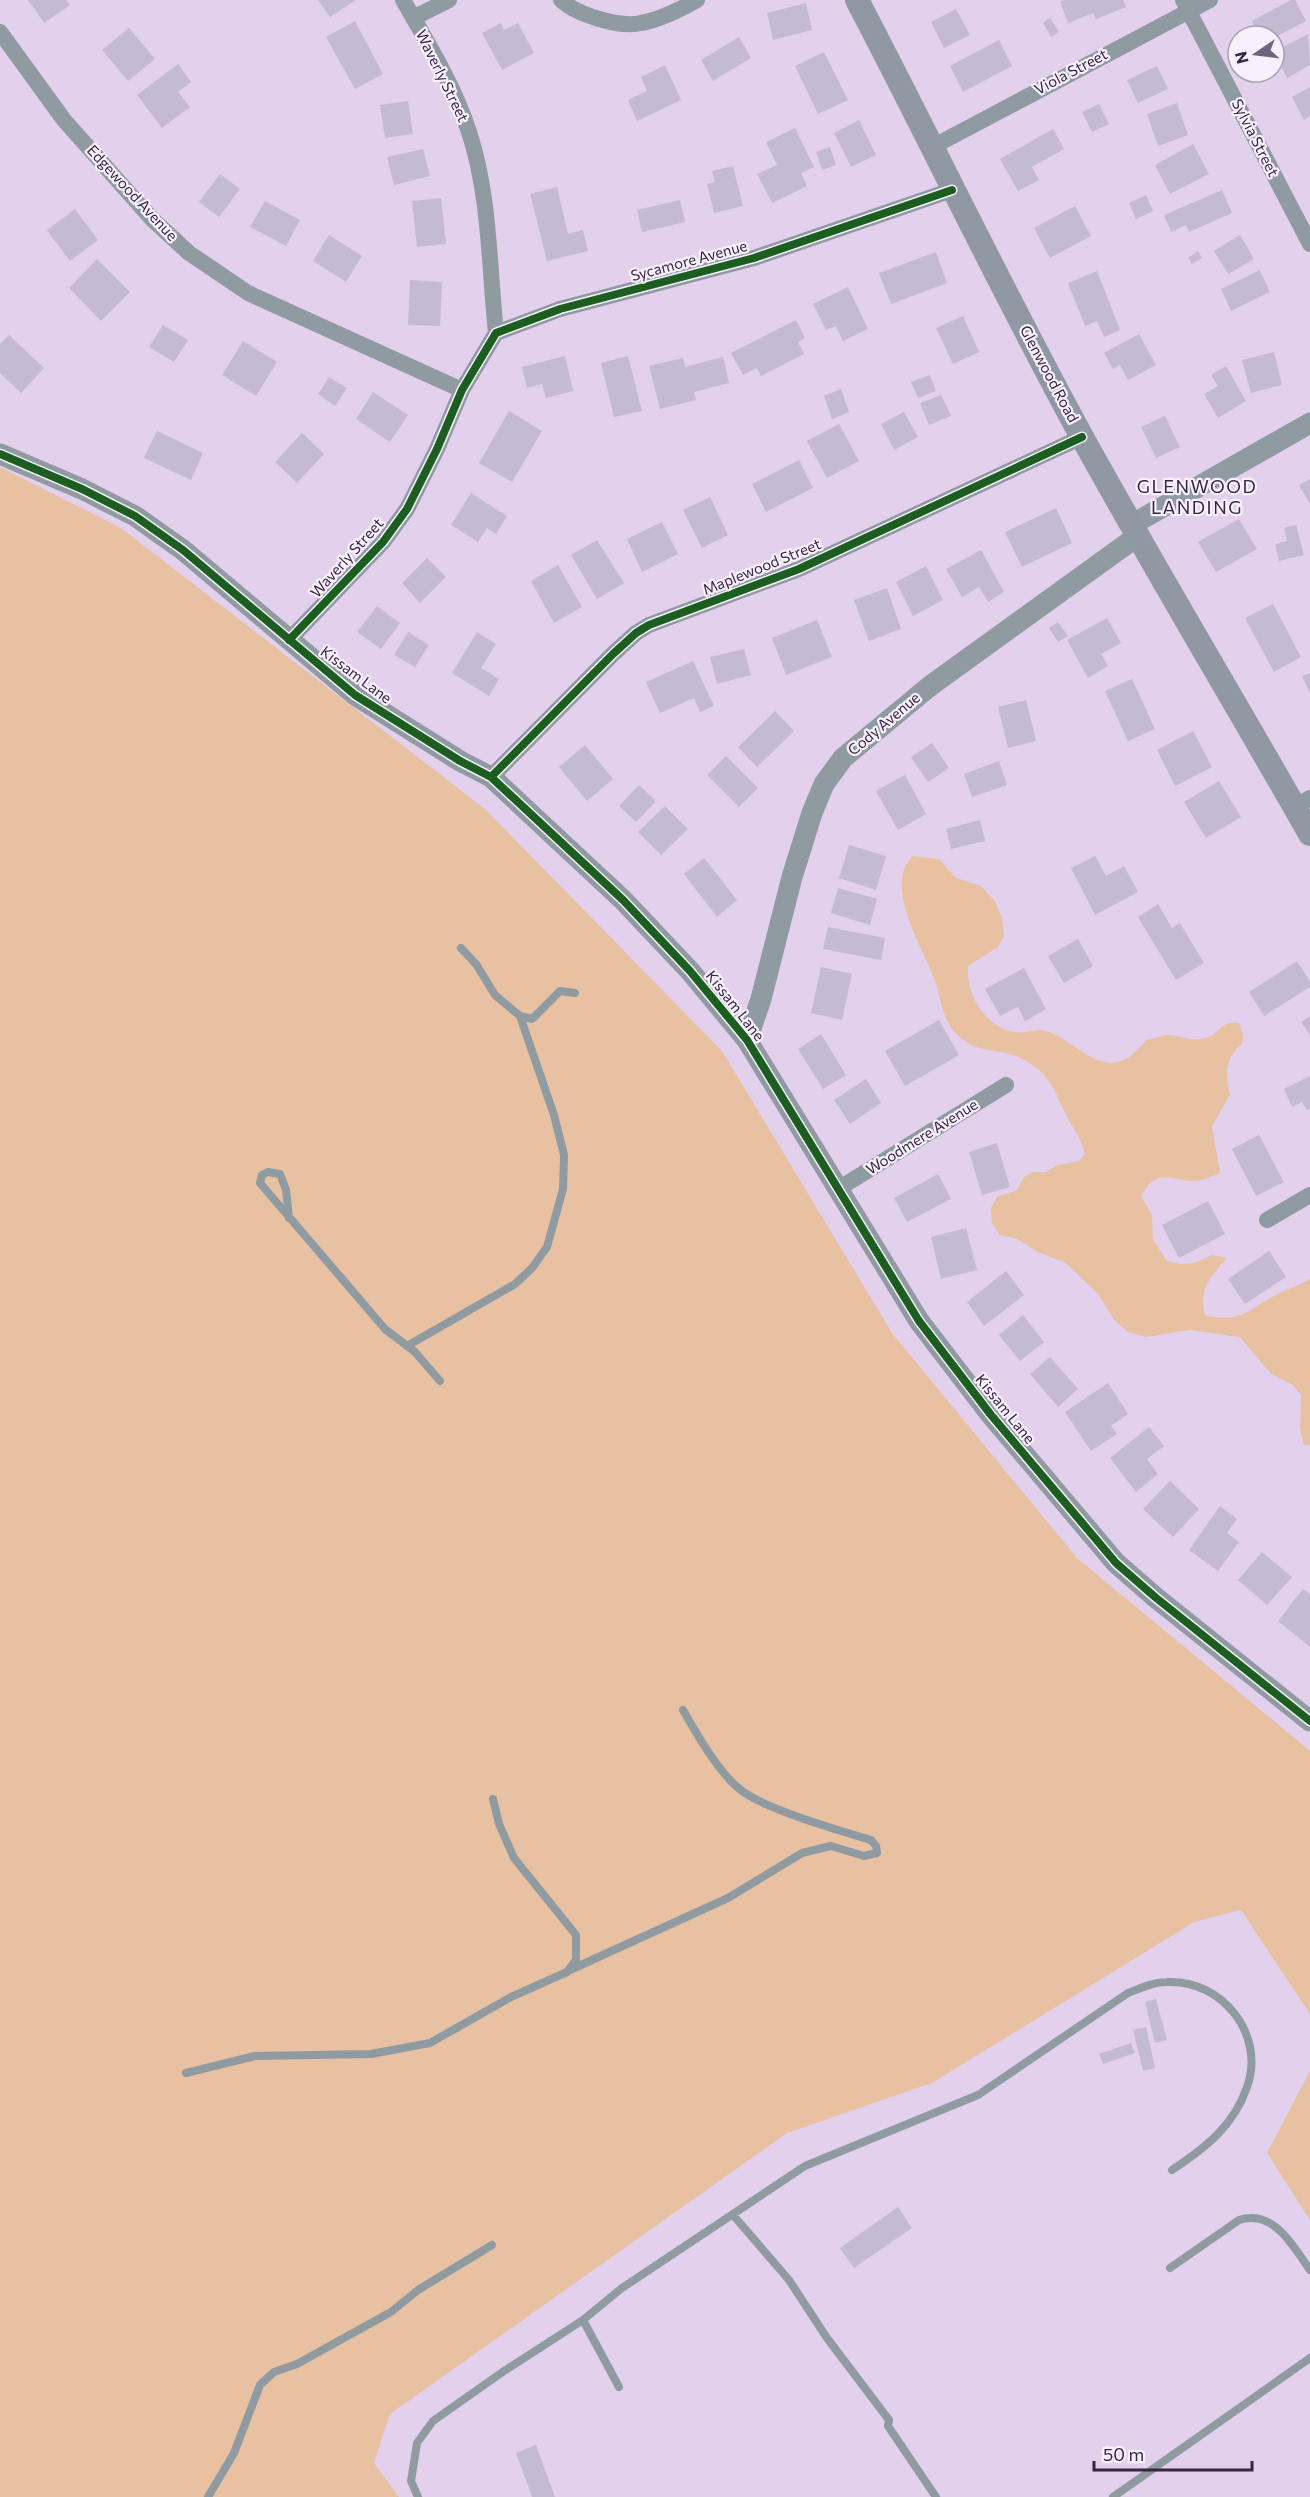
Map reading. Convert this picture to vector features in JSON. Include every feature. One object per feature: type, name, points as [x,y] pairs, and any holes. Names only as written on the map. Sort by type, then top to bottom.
[{"type":"main road","name":"Glenwood Road","points":[[857,0],[934,146],[952,190],[1082,437],[1302,802],[1310,834]]},
{"type":"street","name":"Waverly Street","points":[[403,0],[454,93],[470,133],[481,186],[496,333]]},
{"type":"street","points":[[413,18],[449,0]]},
{"type":"street","points":[[561,0],[572,9],[598,19],[639,24],[697,0]]},
{"type":"street","name":"Viola Street","points":[[934,146],[1186,6],[1210,0]]},
{"type":"street","name":"Sylvia Street","points":[[1186,6],[1310,244]]},
{"type":"street","name":"Edgewood Avenue","points":[[0,32],[64,120],[152,219],[189,253],[249,293],[462,390]]},
{"type":"street","name":"Sycamore Avenue","points":[[496,333],[560,309],[754,258],[952,190]]},
{"type":"street","points":[[462,390],[496,333]]},
{"type":"street","name":"Waverly Street","points":[[289,639],[383,542],[407,510],[462,390]]},
{"type":"street","name":"Cody Avenue","points":[[747,1040],[761,999],[792,877],[812,813],[824,784],[843,758],[930,686],[1136,530],[1310,423]]},
{"type":"street","name":"Maplewood Street","points":[[491,777],[636,633],[650,625],[799,569],[1082,437]]},
{"type":"street","name":"Kissam Lane","points":[[0,454],[82,489],[135,516],[183,550],[355,695],[459,761],[491,777],[623,900],[690,971],[747,1040],[919,1321],[991,1415],[1116,1563],[1310,1721]]},
{"type":"street","name":"Woodmere Avenue","points":[[838,1189],[1005,1085]]},
{"type":"street","points":[[1267,1220],[1310,1195]]},
{"type":"lane","points":[[461,948],[476,964],[495,996],[520,1016],[532,1019],[560,991],[567,990],[575,993]]},
{"type":"lane","points":[[407,1346],[516,1284],[532,1268],[547,1247],[563,1189],[564,1155],[554,1115],[520,1016]]},
{"type":"lane","points":[[289,1218],[286,1190],[280,1174],[268,1172],[262,1175],[260,1183],[289,1218],[351,1286],[385,1329],[415,1352],[440,1381]]},
{"type":"lane","points":[[186,2073],[255,2056],[371,2054],[430,2043],[511,1997],[728,1898],[802,1853],[831,1846],[864,1856],[877,1853],[876,1846],[871,1840],[810,1820],[742,1791],[724,1772],[683,1710]]},
{"type":"lane","points":[[493,1799],[499,1824],[514,1858],[576,1935],[576,1960],[567,1971]]},
{"type":"lane","points":[[418,2497],[411,2481],[413,2458],[417,2443],[433,2421],[504,2371],[583,2320],[622,2288],[805,2166],[978,2095],[1128,1994],[1149,1984],[1169,1982],[1194,1985],[1221,1999],[1239,2019],[1247,2033],[1252,2055],[1248,2086],[1230,2122],[1202,2150],[1172,2170]]},
{"type":"lane","points":[[733,2215],[789,2280],[827,2338],[889,2420],[888,2426],[936,2497]]},
{"type":"lane","points":[[1170,2268],[1239,2220],[1250,2217],[1270,2221],[1290,2242],[1310,2271]]},
{"type":"lane","points":[[208,2497],[234,2453],[260,2385],[274,2372],[297,2364],[391,2312],[418,2290],[492,2245]]},
{"type":"lane","points":[[583,2320],[619,2387]]},
{"type":"lane","points":[[1113,2497],[1310,2358]]},
{"type":"shaded area","points":[[0,467],[121,528],[485,809],[722,1051],[892,1333],[1077,1558],[1310,1751],[1310,2014],[1241,1910],[1194,1922],[932,2083],[787,2133],[390,2414],[374,2463],[399,2497],[0,2497]]},
{"type":"shaded area","points":[[913,856],[939,859],[956,878],[981,886],[994,900],[1002,917],[1004,936],[998,947],[968,966],[968,977],[979,1008],[1003,1029],[1014,1032],[1046,1031],[1095,1059],[1119,1062],[1132,1055],[1146,1040],[1169,1035],[1191,1039],[1206,1038],[1227,1024],[1239,1023],[1243,1035],[1242,1044],[1229,1061],[1227,1080],[1230,1094],[1212,1127],[1220,1173],[1197,1181],[1160,1178],[1147,1186],[1141,1196],[1152,1215],[1153,1239],[1167,1261],[1180,1264],[1194,1263],[1212,1255],[1227,1258],[1215,1271],[1204,1291],[1205,1315],[1238,1316],[1310,1279],[1310,1445],[1304,1445],[1300,1428],[1301,1395],[1293,1385],[1271,1374],[1240,1337],[1190,1330],[1146,1337],[1128,1332],[1115,1321],[1098,1294],[1066,1263],[1038,1252],[1017,1239],[1000,1235],[992,1223],[991,1208],[997,1197],[1017,1190],[1024,1177],[1033,1172],[1046,1172],[1058,1165],[1079,1161],[1085,1154],[1079,1137],[1057,1096],[1037,1068],[1011,1054],[970,1044],[950,1026],[904,901],[902,884],[904,869]]},
{"type":"shaded area","points":[[1310,2071],[1310,2220],[1267,2153]]},
{"type":"building","points":[[28,0],[66,0],[70,5],[44,23]]},
{"type":"building","points":[[318,0],[356,0],[330,17]]},
{"type":"building","points":[[1065,0],[1123,0],[1126,7],[1096,19],[1093,13],[1068,23],[1060,2]]},
{"type":"building","points":[[1295,0],[1306,21],[1286,32],[1286,24],[1254,24],[1252,21]]},
{"type":"building","points":[[806,3],[812,30],[773,40],[767,13]]},
{"type":"building","points":[[956,9],[970,35],[944,48],[931,22]]},
{"type":"building","points":[[1050,18],[1059,32],[1051,37],[1043,23]]},
{"type":"building","points":[[355,21],[383,74],[355,89],[326,37]]},
{"type":"building","points":[[501,23],[504,30],[518,23],[534,53],[502,70],[482,33]]},
{"type":"building","points":[[129,28],[155,59],[128,81],[102,50]]},
{"type":"building","points":[[1308,34],[1310,65],[1287,78],[1286,76],[1286,46]]},
{"type":"building","points":[[739,37],[751,58],[713,81],[701,60]]},
{"type":"building","points":[[999,40],[1012,66],[963,92],[950,66]]},
{"type":"building","points":[[824,52],[848,100],[818,114],[795,66]]},
{"type":"building","points":[[178,64],[191,82],[178,92],[190,107],[162,128],[137,95]]},
{"type":"building","points":[[665,65],[681,100],[637,121],[628,100],[647,91],[641,77]]},
{"type":"building","points":[[1157,66],[1168,89],[1138,103],[1127,80]]},
{"type":"building","points":[[1310,87],[1310,116],[1304,120],[1292,97]]},
{"type":"building","points":[[408,101],[413,134],[385,138],[380,105]]},
{"type":"building","points":[[1177,103],[1188,135],[1158,146],[1147,114]]},
{"type":"building","points":[[1099,104],[1109,124],[1092,132],[1082,112]]},
{"type":"building","points":[[859,120],[876,155],[851,167],[834,133]]},
{"type":"building","points":[[795,128],[814,167],[801,173],[807,186],[772,203],[757,174],[777,165],[766,142]]},
{"type":"building","points":[[1053,129],[1064,149],[1032,167],[1039,180],[1018,191],[1000,159]]},
{"type":"building","points":[[1193,144],[1209,174],[1170,194],[1155,165]]},
{"type":"building","points":[[830,147],[836,165],[822,170],[816,152]]},
{"type":"building","points":[[423,149],[430,176],[394,185],[387,157]]},
{"type":"building","points":[[733,166],[743,206],[714,213],[707,184],[715,182],[712,171]]},
{"type":"building","points":[[220,174],[240,189],[219,217],[199,202]]},
{"type":"building","points":[[557,187],[568,234],[583,230],[588,251],[547,261],[530,194]]},
{"type":"building","points":[[1222,190],[1232,213],[1189,232],[1186,225],[1171,232],[1164,215]]},
{"type":"building","points":[[1146,195],[1153,211],[1136,219],[1129,203]]},
{"type":"building","points":[[441,198],[446,244],[417,247],[412,201]]},
{"type":"building","points":[[680,200],[685,222],[642,232],[637,210]]},
{"type":"building","points":[[265,201],[300,220],[286,246],[250,227]]},
{"type":"building","points":[[1075,206],[1091,236],[1050,258],[1034,228]]},
{"type":"building","points":[[75,209],[98,240],[70,261],[47,230]]},
{"type":"building","points":[[329,235],[362,256],[346,282],[313,261]]},
{"type":"building","points":[[1240,235],[1254,259],[1228,274],[1214,251]]},
{"type":"building","points":[[1198,251],[1202,258],[1192,264],[1188,258]]},
{"type":"building","points":[[936,252],[947,283],[891,304],[879,273]]},
{"type":"building","points":[[97,259],[130,292],[101,321],[69,288]]},
{"type":"building","points":[[1260,270],[1270,292],[1231,311],[1221,289]]},
{"type":"building","points":[[1097,271],[1120,330],[1104,337],[1097,321],[1085,326],[1068,283]]},
{"type":"building","points":[[410,280],[442,282],[440,326],[408,325]]},
{"type":"building","points":[[848,287],[868,329],[843,341],[836,326],[826,330],[813,304]]},
{"type":"building","points":[[963,316],[979,352],[953,364],[936,328]]},
{"type":"building","points":[[796,320],[805,338],[798,342],[804,354],[761,376],[757,368],[743,375],[731,353]]},
{"type":"building","points":[[163,325],[188,340],[174,362],[149,347]]},
{"type":"building","points":[[1139,334],[1156,365],[1128,380],[1120,365],[1113,369],[1104,353]]},
{"type":"building","points":[[9,335],[44,368],[21,393],[0,373],[0,344]]},
{"type":"building","points":[[243,341],[277,362],[256,396],[222,375]]},
{"type":"building","points":[[1274,352],[1282,385],[1251,393],[1242,360]]},
{"type":"building","points":[[565,356],[573,391],[546,398],[542,384],[527,388],[522,367]]},
{"type":"building","points":[[628,356],[642,411],[614,417],[601,363]]},
{"type":"building","points":[[723,357],[729,383],[694,392],[696,400],[660,409],[649,366],[683,358],[685,367]]},
{"type":"building","points":[[1226,366],[1246,401],[1218,418],[1204,394],[1218,386],[1211,375]]},
{"type":"building","points":[[930,375],[936,391],[918,398],[911,382]]},
{"type":"building","points":[[329,377],[347,388],[335,406],[318,394]]},
{"type":"building","points":[[841,389],[849,412],[832,419],[824,396]]},
{"type":"building","points":[[373,392],[408,415],[390,442],[356,419]]},
{"type":"building","points":[[941,395],[951,416],[929,425],[920,403]]},
{"type":"building","points":[[509,411],[542,431],[512,482],[479,463]]},
{"type":"building","points":[[904,412],[918,437],[894,450],[881,424]]},
{"type":"building","points":[[1165,416],[1180,447],[1156,458],[1141,427]]},
{"type":"building","points":[[839,424],[859,461],[827,478],[807,441]]},
{"type":"building","points":[[157,431],[203,453],[191,480],[144,458]]},
{"type":"building","points":[[302,433],[324,454],[297,483],[275,462]]},
{"type":"building","points":[[799,460],[813,488],[766,512],[752,484]]},
{"type":"building","points":[[1310,479],[1310,504],[1299,485]]},
{"type":"building","points":[[471,493],[507,516],[496,534],[487,528],[478,542],[451,525]]},
{"type":"building","points":[[710,497],[728,535],[702,548],[683,510]]},
{"type":"building","points":[[1056,508],[1072,543],[1022,567],[1005,532]]},
{"type":"building","points":[[1239,519],[1257,549],[1216,572],[1198,542]]},
{"type":"building","points":[[662,522],[678,554],[642,572],[627,539]]},
{"type":"building","points":[[1296,525],[1304,555],[1279,561],[1275,544],[1287,541],[1284,528]]},
{"type":"building","points":[[597,540],[624,583],[597,599],[571,555]]},
{"type":"building","points":[[981,550],[1004,592],[988,602],[979,587],[962,597],[946,569]]},
{"type":"building","points":[[427,558],[446,577],[420,603],[402,583]]},
{"type":"building","points":[[558,565],[582,607],[554,623],[531,581]]},
{"type":"building","points":[[926,566],[943,600],[913,616],[896,582]]},
{"type":"building","points":[[887,588],[901,629],[869,641],[854,600]]},
{"type":"building","points":[[1273,604],[1301,657],[1274,672],[1245,618]]},
{"type":"building","points":[[377,606],[400,623],[381,649],[357,632]]},
{"type":"building","points":[[1107,618],[1121,643],[1101,654],[1108,666],[1088,678],[1067,640]]},
{"type":"building","points":[[817,620],[832,657],[786,675],[772,638]]},
{"type":"building","points":[[1058,622],[1068,636],[1058,642],[1049,628]]},
{"type":"building","points":[[408,632],[429,645],[415,667],[394,655]]},
{"type":"building","points":[[477,632],[496,644],[481,668],[499,679],[489,696],[452,673]]},
{"type":"building","points":[[744,649],[751,675],[717,684],[710,657]]},
{"type":"building","points":[[693,661],[714,706],[700,712],[694,698],[660,713],[646,682]]},
{"type":"building","points":[[1310,673],[1310,693],[1302,676]]},
{"type":"building","points":[[1132,679],[1155,729],[1128,741],[1105,691]]},
{"type":"building","points":[[1026,700],[1036,741],[1008,748],[998,707]]},
{"type":"building","points":[[775,711],[794,731],[757,767],[738,747]]},
{"type":"building","points":[[1193,731],[1212,767],[1175,786],[1157,750]]},
{"type":"building","points":[[932,743],[949,768],[928,782],[911,757]]},
{"type":"building","points":[[585,745],[613,779],[587,801],[559,767]]},
{"type":"building","points":[[726,756],[758,788],[739,807],[707,775]]},
{"type":"building","points":[[999,761],[1007,785],[972,797],[964,774]]},
{"type":"building","points":[[905,775],[926,814],[898,830],[876,791]]},
{"type":"building","points":[[1219,781],[1241,817],[1206,838],[1184,802]]},
{"type":"building","points":[[639,785],[656,801],[636,822],[619,806]]},
{"type":"building","points":[[665,806],[688,829],[661,855],[638,832]]},
{"type":"building","points":[[980,820],[985,841],[951,849],[946,829]]},
{"type":"building","points":[[849,845],[886,856],[876,890],[839,878]]},
{"type":"building","points":[[1095,856],[1106,876],[1124,866],[1138,892],[1095,915],[1071,868]]},
{"type":"building","points":[[704,858],[737,900],[717,917],[684,874]]},
{"type":"building","points":[[838,888],[877,899],[870,925],[831,913]]},
{"type":"building","points":[[1158,904],[1172,928],[1180,923],[1204,963],[1176,980],[1138,917]]},
{"type":"building","points":[[828,927],[885,938],[881,960],[823,949]]},
{"type":"building","points":[[1078,939],[1093,966],[1064,983],[1048,956]]},
{"type":"building","points":[[1297,961],[1310,981],[1310,987],[1264,1016],[1249,992]]},
{"type":"building","points":[[821,967],[852,974],[842,1020],[811,1013]]},
{"type":"building","points":[[1024,968],[1046,1009],[1025,1021],[1018,1007],[1000,1016],[985,989]]},
{"type":"building","points":[[1310,1016],[1310,1035],[1301,1022]]},
{"type":"building","points":[[939,1020],[959,1055],[905,1086],[885,1051]]},
{"type":"building","points":[[821,1034],[846,1075],[823,1089],[798,1049]]},
{"type":"building","points":[[1310,1076],[1310,1109],[1307,1110],[1302,1102],[1292,1107],[1284,1089]]},
{"type":"building","points":[[866,1079],[881,1103],[850,1124],[834,1100]]},
{"type":"building","points":[[1259,1135],[1284,1182],[1256,1196],[1232,1149]]},
{"type":"building","points":[[997,1143],[1010,1187],[982,1195],[969,1152]]},
{"type":"building","points":[[938,1174],[951,1199],[907,1222],[894,1198]]},
{"type":"building","points":[[1208,1201],[1225,1234],[1179,1258],[1162,1225]]},
{"type":"building","points":[[966,1228],[977,1270],[941,1279],[931,1237]]},
{"type":"building","points":[[1269,1251],[1286,1277],[1245,1304],[1228,1279]]},
{"type":"building","points":[[1006,1271],[1024,1295],[984,1326],[967,1302]]},
{"type":"building","points":[[1023,1315],[1044,1342],[1020,1361],[999,1335]]},
{"type":"building","points":[[1050,1357],[1078,1389],[1058,1407],[1030,1374]]},
{"type":"building","points":[[1108,1383],[1128,1414],[1111,1426],[1117,1434],[1091,1451],[1065,1412]]},
{"type":"building","points":[[1149,1427],[1164,1446],[1147,1459],[1158,1474],[1136,1492],[1110,1458]]},
{"type":"building","points":[[1170,1481],[1199,1509],[1173,1537],[1143,1509]]},
{"type":"building","points":[[1220,1506],[1237,1519],[1227,1533],[1239,1542],[1218,1571],[1189,1550]]},
{"type":"building","points":[[1262,1552],[1292,1577],[1267,1605],[1238,1580]]},
{"type":"building","points":[[1303,1589],[1310,1594],[1310,1647],[1278,1621]]},
{"type":"building","points":[[1156,1999],[1167,2040],[1155,2043],[1145,2002]]},
{"type":"building","points":[[1146,2027],[1155,2068],[1143,2071],[1133,2030]]},
{"type":"building","points":[[1131,2043],[1135,2053],[1103,2064],[1099,2054]]},
{"type":"building","points":[[898,2207],[912,2228],[854,2268],[840,2248]]},
{"type":"building","points":[[536,2445],[555,2497],[532,2497],[516,2453]]},
{"type":"cycle path","points":[[289,640],[383,542],[407,509],[437,449],[462,390],[496,333],[560,309],[754,258],[952,190]]},
{"type":"cycle path","points":[[491,777],[613,654],[636,633],[649,625],[799,569],[1082,437]]},
{"type":"cycle path","points":[[0,454],[82,489],[135,516],[183,550],[355,695],[460,761],[491,777],[623,900],[690,971],[747,1040],[919,1321],[991,1415],[1116,1563],[1310,1721]]},
{"type":"district","name":"GLENWOOD LANDING","points":[[1197,497]]}]
